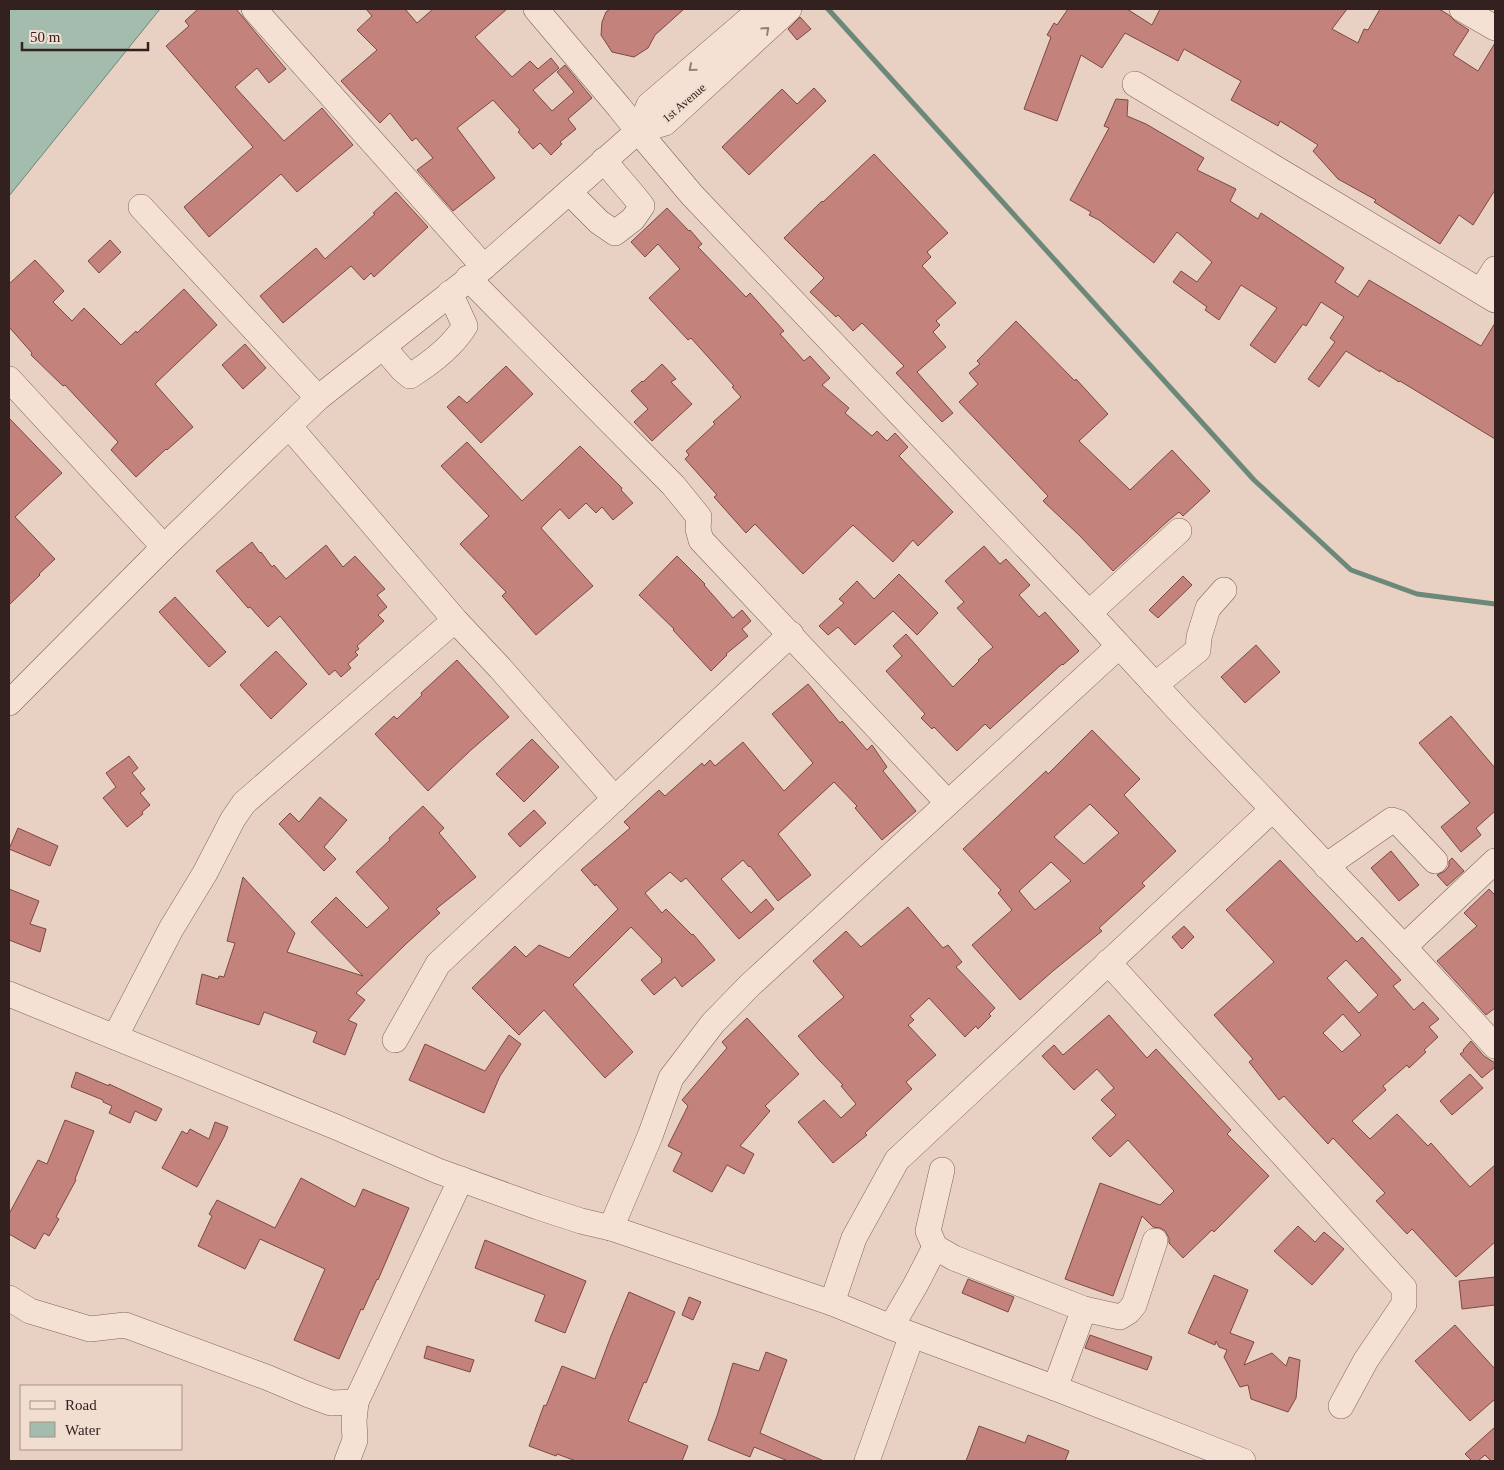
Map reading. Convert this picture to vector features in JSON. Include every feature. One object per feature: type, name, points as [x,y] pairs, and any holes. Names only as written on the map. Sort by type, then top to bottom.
[{"type":"street","points":[[254,9],[467,279],[673,485],[699,517],[698,529],[701,540],[948,803]]},
{"type":"street","points":[[536,9],[620,106],[638,132],[692,195],[1089,613],[1495,1046]]},
{"type":"street","name":"1st Avenue","points":[[638,132],[665,123],[736,44],[761,9]]},
{"type":"street","name":"1st Avenue","points":[[736,44],[789,9]]},
{"type":"street","points":[[1462,9],[1495,28]]},
{"type":"street","points":[[1135,84],[1488,295],[1495,269]]},
{"type":"street","points":[[11,695],[318,398],[467,279],[638,132]]},
{"type":"street","points":[[569,192],[599,222],[615,233],[632,219],[642,206],[604,160]]},
{"type":"street","points":[[141,207],[318,398]]},
{"type":"street","points":[[384,347],[410,376],[426,366],[458,338],[465,326],[467,279]]},
{"type":"street","points":[[9,379],[164,547]]},
{"type":"street","points":[[289,426],[455,620],[500,668],[615,799]]},
{"type":"street","points":[[1089,613],[1179,531]]},
{"type":"street","points":[[1155,685],[1198,650],[1199,636],[1208,608],[1224,590]]},
{"type":"street","points":[[115,1037],[171,929],[244,803],[455,620]]},
{"type":"street","points":[[395,1040],[438,964],[790,634]]},
{"type":"street","points":[[611,1228],[650,1136],[671,1078],[712,1023],[750,985],[1119,646]]},
{"type":"street","points":[[832,1303],[854,1238],[897,1160],[1272,810]]},
{"type":"street","points":[[1326,866],[1392,820],[1398,822],[1436,860]]},
{"type":"street","points":[[1404,947],[1495,861]]},
{"type":"street","points":[[1108,962],[1404,1288],[1404,1304],[1366,1360],[1341,1406]]},
{"type":"street","points":[[9,994],[461,1179],[832,1303],[1243,1461]]},
{"type":"street","points":[[942,1170],[928,1231],[935,1248],[954,1258],[1084,1309],[1120,1317],[1128,1312],[1134,1306],[1155,1241]]},
{"type":"street","points":[[347,1461],[355,1440],[356,1402],[461,1179]]},
{"type":"street","points":[[867,1461],[916,1284],[935,1248]]},
{"type":"street","points":[[9,1298],[30,1311],[90,1329],[125,1325],[266,1377],[309,1396],[331,1402],[356,1402]]},
{"type":"street","points":[[1055,1388],[1084,1309]]},
{"type":"water","points":[[9,9],[160,9],[9,196]]},
{"type":"building","points":[[198,9],[236,9],[286,69],[269,83],[257,68],[235,87],[284,141],[322,108],[353,145],[297,192],[281,174],[209,237],[184,207],[253,147],[166,46],[189,26],[185,21]]},
{"type":"building","points":[[366,9],[405,9],[417,23],[433,9],[507,9],[475,37],[512,77],[530,61],[538,69],[551,58],[559,68],[533,90],[552,111],[574,92],[557,72],[565,65],[592,98],[568,119],[576,129],[560,142],[562,144],[551,155],[540,143],[533,149],[518,132],[520,130],[493,100],[457,128],[495,178],[453,211],[417,170],[433,158],[416,138],[412,141],[390,113],[380,123],[341,81],[377,50],[357,30],[372,16]]},
{"type":"building","points":[[610,9],[684,9],[655,35],[648,48],[634,57],[612,52],[601,35],[602,22],[606,12]]},
{"type":"building","points":[[1068,9],[1127,9],[1152,25],[1160,9],[1347,9],[1332,29],[1358,43],[1364,29],[1368,30],[1380,9],[1439,9],[1469,30],[1453,55],[1478,71],[1495,43],[1495,190],[1473,225],[1459,215],[1440,244],[1374,202],[1376,200],[1338,179],[1313,151],[1318,145],[1280,121],[1278,126],[1231,100],[1241,81],[1184,49],[1178,61],[1125,33],[1102,68],[1081,55],[1057,121],[1024,109],[1051,37],[1047,35],[1054,23],[1057,25]]},
{"type":"building","points":[[800,17],[811,29],[797,40],[788,29]]},
{"type":"building","points":[[814,88],[826,101],[749,175],[722,147],[782,89],[797,104]]},
{"type":"building","points":[[1116,99],[1128,100],[1127,116],[1146,124],[1204,158],[1197,170],[1236,189],[1230,201],[1258,219],[1261,213],[1344,268],[1335,282],[1358,297],[1369,280],[1481,346],[1495,323],[1495,439],[1400,381],[1380,370],[1380,372],[1346,351],[1319,387],[1308,379],[1335,342],[1330,338],[1344,317],[1321,302],[1306,326],[1303,324],[1275,363],[1250,345],[1277,308],[1241,285],[1219,320],[1205,310],[1207,307],[1173,282],[1181,271],[1197,282],[1212,262],[1177,232],[1154,263],[1099,220],[1089,215],[1091,212],[1070,200],[1109,128],[1104,126]]},
{"type":"building","points":[[874,154],[948,233],[927,252],[931,257],[922,266],[956,303],[936,321],[940,325],[933,332],[946,347],[917,372],[953,413],[942,422],[896,373],[904,366],[862,323],[853,331],[838,315],[836,317],[810,292],[824,278],[784,238]]},
{"type":"building","points":[[396,192],[428,227],[374,277],[371,273],[364,280],[351,266],[283,323],[260,296],[316,248],[325,259],[375,214],[373,213]]},
{"type":"building","points":[[667,208],[702,244],[698,247],[746,297],[750,293],[784,331],[780,334],[804,361],[810,356],[830,378],[822,385],[849,408],[845,413],[872,436],[877,431],[887,441],[895,433],[908,447],[899,456],[953,512],[918,546],[913,540],[893,562],[853,525],[803,574],[755,524],[746,533],[714,497],[717,495],[685,459],[689,455],[686,451],[715,424],[713,422],[741,397],[732,387],[734,386],[691,338],[688,340],[649,298],[680,269],[658,244],[645,257],[631,242]]},
{"type":"building","points":[[110,240],[121,252],[99,273],[88,261]]},
{"type":"building","points":[[35,260],[64,291],[53,302],[72,321],[84,308],[121,345],[136,331],[137,333],[184,289],[217,325],[155,384],[193,427],[136,477],[111,450],[118,442],[65,385],[63,386],[31,355],[32,353],[9,327],[9,284]]},
{"type":"building","points":[[1016,321],[1075,381],[1076,379],[1108,414],[1079,441],[1130,490],[1172,450],[1210,491],[1183,516],[1179,512],[1169,520],[1113,571],[1043,501],[1048,496],[959,402],[978,384],[969,373],[980,364],[977,361]]},
{"type":"building","points":[[245,344],[266,368],[243,389],[222,365]]},
{"type":"building","points":[[662,364],[676,379],[671,382],[692,404],[652,441],[634,422],[648,409],[631,391]]},
{"type":"building","points":[[506,366],[533,394],[481,443],[447,407],[459,396],[467,403]]},
{"type":"building","points":[[9,418],[62,473],[15,517],[55,559],[9,605]]},
{"type":"building","points":[[467,442],[522,501],[580,446],[622,488],[621,490],[633,503],[613,520],[602,507],[596,513],[586,503],[569,519],[560,509],[541,528],[593,586],[536,635],[502,596],[506,592],[460,544],[489,516],[441,466]]},
{"type":"building","points":[[252,542],[272,567],[274,565],[286,579],[326,545],[343,567],[355,556],[385,589],[377,595],[387,607],[378,615],[384,621],[357,646],[359,649],[355,652],[358,655],[348,664],[351,668],[341,677],[335,670],[329,675],[280,616],[268,627],[250,607],[248,608],[216,571]]},
{"type":"building","points":[[984,546],[1000,564],[1006,559],[1030,585],[1019,595],[1039,617],[1045,612],[1079,651],[990,729],[985,724],[957,751],[934,727],[932,729],[921,718],[925,714],[886,671],[902,656],[893,646],[906,634],[953,687],[993,647],[957,608],[964,602],[945,581]]},
{"type":"building","points":[[677,556],[705,584],[733,618],[742,610],[751,621],[742,629],[748,636],[726,654],[711,671],[674,629],[639,595]]},
{"type":"building","points":[[899,574],[938,613],[917,635],[893,611],[855,645],[838,627],[828,635],[819,626],[844,603],[839,599],[857,581],[874,599]]},
{"type":"building","points":[[1183,576],[1192,585],[1158,618],[1149,610]]},
{"type":"building","points":[[175,597],[226,652],[209,667],[159,612]]},
{"type":"building","points":[[1256,645],[1280,672],[1245,703],[1221,677]]},
{"type":"building","points":[[276,651],[307,684],[271,719],[240,685]]},
{"type":"building","points":[[457,660],[509,717],[428,791],[375,734],[394,716],[397,719],[422,695],[421,693]]},
{"type":"building","points":[[808,684],[840,723],[842,721],[867,750],[872,745],[887,767],[883,771],[916,811],[882,840],[855,808],[857,806],[834,782],[778,834],[811,875],[778,901],[743,860],[721,879],[751,913],[766,899],[774,909],[739,939],[686,878],[681,882],[670,872],[645,893],[662,913],[666,909],[693,934],[715,960],[682,987],[675,977],[654,995],[641,980],[662,962],[662,959],[631,927],[573,985],[633,1052],[605,1078],[544,1010],[519,1035],[472,988],[515,946],[526,957],[539,945],[569,958],[618,909],[581,870],[630,828],[624,822],[659,790],[665,796],[702,763],[704,766],[710,760],[715,766],[743,742],[784,791],[813,763],[772,714]]},
{"type":"building","points":[[1451,716],[1495,768],[1495,811],[1476,828],[1481,835],[1461,852],[1441,827],[1470,803],[1419,743]]},
{"type":"building","points":[[1092,730],[1140,779],[1124,795],[1176,851],[1142,883],[1145,886],[1099,928],[1102,931],[1020,1000],[972,945],[1012,910],[998,893],[1001,890],[963,849],[1046,771],[1048,774]],"holes":[[[1090,804],[1119,833],[1084,864],[1054,837]],[[1051,862],[1071,881],[1035,910],[1019,891]]]},
{"type":"building","points":[[532,739],[559,767],[524,802],[496,774]]},
{"type":"building","points":[[129,756],[138,768],[132,773],[145,789],[140,793],[150,805],[142,812],[143,814],[127,827],[103,798],[116,787],[106,773]]},
{"type":"building","points":[[320,797],[347,820],[324,847],[336,859],[324,871],[279,824],[290,813],[299,822]]},
{"type":"building","points":[[423,806],[444,828],[439,833],[476,877],[436,909],[440,913],[356,993],[365,1000],[348,1020],[357,1024],[345,1055],[313,1042],[317,1032],[264,1012],[259,1025],[196,1004],[202,974],[218,979],[219,976],[224,977],[235,943],[227,941],[243,877],[295,933],[287,952],[363,976],[311,922],[336,897],[367,928],[389,908],[356,872]]},
{"type":"building","points":[[534,810],[546,823],[520,847],[508,834]]},
{"type":"building","points":[[18,828],[58,846],[50,866],[9,849]]},
{"type":"building","points":[[1391,851],[1419,885],[1399,901],[1371,868]]},
{"type":"building","points":[[1452,858],[1464,871],[1447,886],[1437,875],[1445,871]]},
{"type":"building","points":[[1280,860],[1357,942],[1362,937],[1401,980],[1393,986],[1414,1010],[1423,1002],[1439,1019],[1429,1027],[1438,1037],[1424,1050],[1426,1052],[1409,1068],[1407,1065],[1383,1086],[1386,1090],[1352,1121],[1370,1139],[1397,1114],[1428,1146],[1431,1143],[1470,1187],[1495,1165],[1495,1242],[1456,1277],[1412,1229],[1407,1234],[1376,1201],[1385,1193],[1333,1138],[1328,1144],[1284,1096],[1279,1100],[1249,1062],[1253,1059],[1214,1015],[1274,962],[1226,910]],"holes":[[[1346,960],[1378,995],[1359,1013],[1327,978]],[[1343,1014],[1361,1035],[1342,1052],[1323,1033]]]},
{"type":"building","points":[[9,889],[39,901],[30,924],[46,929],[40,952],[9,940]]},
{"type":"building","points":[[1489,889],[1495,895],[1495,1008],[1486,1015],[1437,961],[1477,926],[1464,913]]},
{"type":"building","points":[[908,907],[943,948],[948,945],[962,962],[956,967],[995,1008],[989,1014],[991,1016],[978,1029],[976,1026],[965,1037],[929,998],[910,1016],[914,1020],[908,1025],[936,1055],[906,1082],[912,1089],[865,1133],[867,1135],[833,1163],[798,1122],[824,1100],[841,1118],[856,1104],[841,1086],[843,1085],[798,1036],[844,997],[813,961],[846,931],[861,947]]},
{"type":"building","points":[[1184,926],[1194,937],[1182,949],[1172,937]]},
{"type":"building","points":[[1109,1015],[1147,1058],[1156,1049],[1231,1130],[1227,1134],[1269,1176],[1214,1232],[1212,1230],[1183,1258],[1169,1243],[1169,1238],[1165,1231],[1153,1227],[1142,1216],[1113,1296],[1065,1279],[1100,1183],[1160,1205],[1174,1191],[1128,1140],[1110,1157],[1092,1138],[1116,1115],[1101,1100],[1114,1088],[1097,1069],[1074,1090],[1042,1056],[1054,1045],[1063,1055]]},
{"type":"building","points":[[747,1018],[799,1074],[765,1106],[770,1111],[740,1146],[754,1154],[744,1174],[727,1165],[712,1192],[673,1171],[682,1153],[668,1146],[688,1106],[682,1100],[727,1048],[722,1042]]},
{"type":"building","points":[[509,1035],[521,1044],[500,1076],[484,1113],[409,1080],[425,1044],[485,1071]]},
{"type":"building","points":[[1471,1041],[1484,1056],[1495,1063],[1495,1067],[1482,1078],[1460,1054]]},
{"type":"building","points":[[76,1072],[109,1086],[109,1084],[162,1109],[156,1121],[135,1111],[130,1123],[109,1113],[112,1106],[103,1102],[103,1100],[71,1087]]},
{"type":"building","points":[[1470,1074],[1483,1088],[1452,1115],[1440,1101]]},
{"type":"building","points":[[65,1120],[94,1131],[76,1180],[56,1217],[59,1219],[49,1236],[44,1233],[35,1249],[9,1234],[9,1214],[38,1160],[47,1164]]},
{"type":"building","points":[[215,1122],[228,1127],[197,1187],[162,1168],[182,1131],[187,1134],[190,1129],[209,1139]]},
{"type":"building","points":[[301,1178],[355,1207],[363,1189],[409,1208],[378,1280],[363,1310],[361,1309],[339,1359],[294,1340],[325,1269],[260,1239],[245,1269],[198,1246],[212,1216],[209,1214],[217,1200],[275,1228]]},
{"type":"building","points":[[1298,1226],[1315,1242],[1324,1232],[1344,1249],[1312,1285],[1274,1251]]},
{"type":"building","points":[[485,1240],[586,1281],[565,1333],[535,1321],[545,1295],[475,1268]]},
{"type":"building","points":[[1214,1275],[1248,1290],[1230,1333],[1254,1342],[1244,1365],[1272,1353],[1286,1366],[1289,1357],[1300,1360],[1296,1398],[1288,1412],[1251,1399],[1248,1385],[1240,1387],[1224,1357],[1227,1350],[1219,1347],[1216,1341],[1215,1345],[1188,1333]]},
{"type":"building","points":[[1495,1277],[1495,1305],[1462,1309],[1459,1281]]},
{"type":"building","points":[[968,1279],[1014,1297],[1008,1312],[962,1293]]},
{"type":"building","points":[[629,1292],[675,1312],[628,1421],[688,1446],[682,1461],[576,1461],[529,1446],[544,1405],[546,1406],[562,1366],[595,1379]]},
{"type":"building","points":[[689,1297],[701,1302],[693,1320],[682,1315]]},
{"type":"building","points":[[1455,1325],[1495,1369],[1495,1399],[1470,1421],[1415,1361]]},
{"type":"building","points":[[1090,1335],[1152,1357],[1147,1370],[1085,1348]]},
{"type":"building","points":[[427,1346],[474,1360],[470,1372],[424,1358]]},
{"type":"building","points":[[766,1352],[787,1360],[760,1433],[824,1461],[788,1461],[754,1447],[750,1457],[708,1440],[733,1363],[759,1371]]},
{"type":"building","points":[[979,1426],[1025,1443],[1028,1435],[1069,1451],[1065,1461],[966,1461]]},
{"type":"building","points":[[1495,1427],[1495,1461],[1491,1461],[1485,1455],[1478,1461],[1472,1461],[1465,1454]]},
{"type":"waterway","points":[[828,9],[1254,480],[1351,570],[1417,594],[1495,604]]}]
